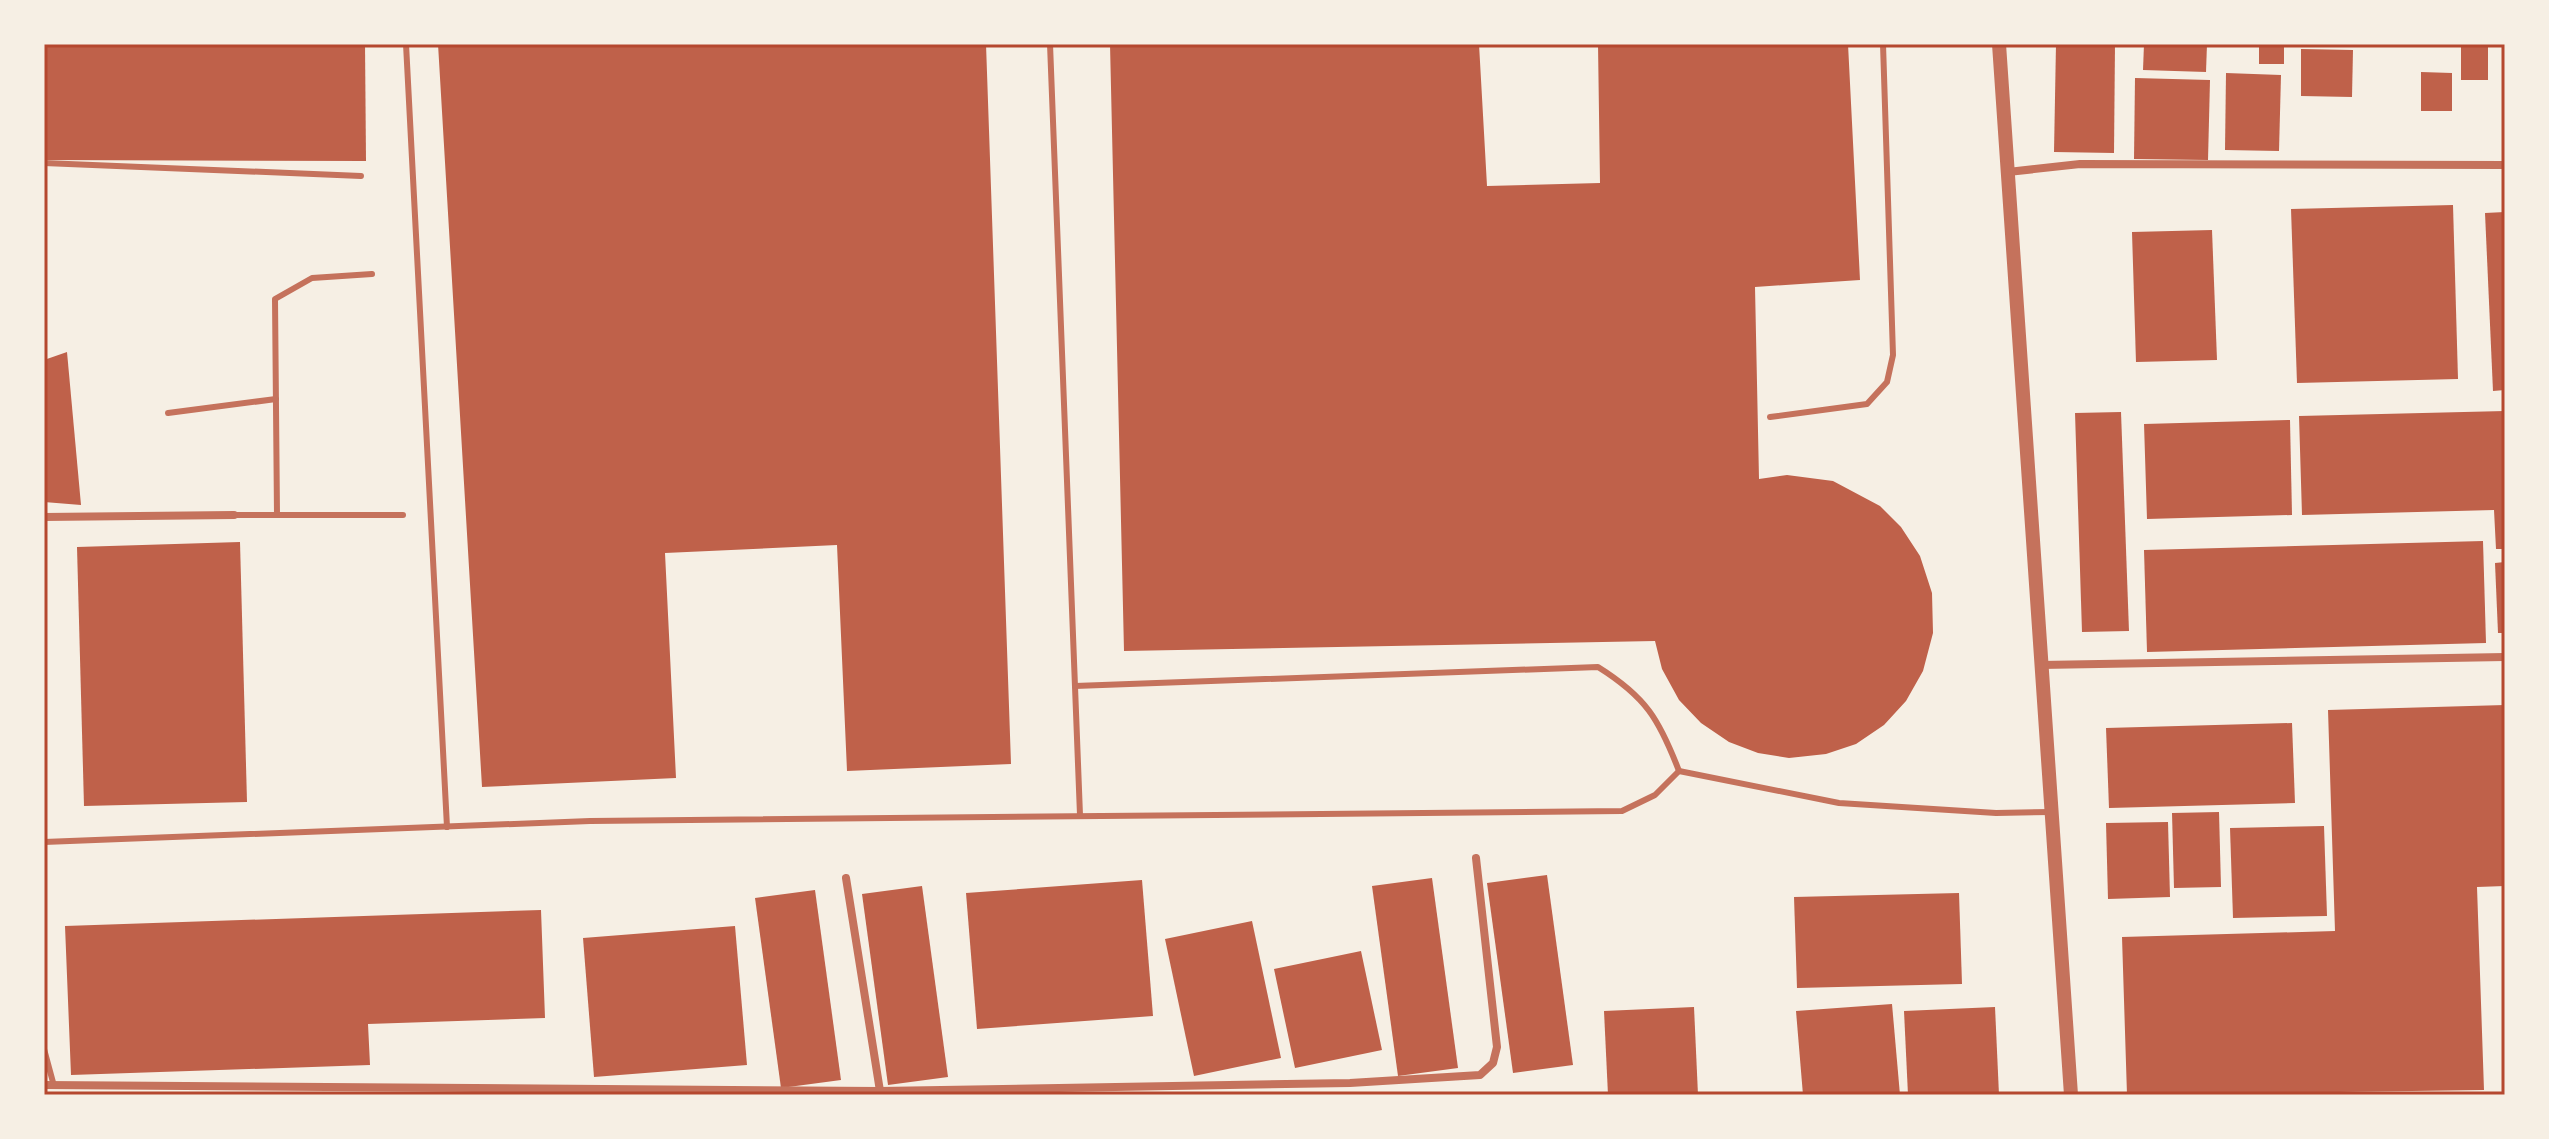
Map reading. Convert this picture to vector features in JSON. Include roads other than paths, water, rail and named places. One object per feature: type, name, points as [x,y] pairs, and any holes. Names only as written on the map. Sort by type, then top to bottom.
[{"type":"street","points":[[1999,44],[2071,1095]]},
{"type":"street","points":[[2008,172],[2080,164],[2505,165]]},
{"type":"street","points":[[44,517],[234,515]]},
{"type":"street","points":[[2041,665],[2505,657]]},
{"type":"street","points":[[49,1086],[880,1091],[1350,1083],[1480,1075],[1493,1063],[1497,1047],[1476,858]]},
{"type":"street","points":[[846,878],[880,1091]]},
{"type":"lane","points":[[406,44],[447,827]]},
{"type":"lane","points":[[1050,44],[1080,815]]},
{"type":"lane","points":[[1770,417],[1867,404],[1887,382],[1893,355],[1883,44]]},
{"type":"lane","points":[[44,163],[361,176]]},
{"type":"lane","points":[[277,514],[275,299],[312,278],[372,274]]},
{"type":"lane","points":[[168,413],[276,399]]},
{"type":"lane","points":[[234,515],[403,515]]},
{"type":"lane","points":[[1075,686],[1598,667],[1629,686],[1652,710],[1679,771]]},
{"type":"lane","points":[[44,842],[590,821],[1622,811],[1655,795],[1679,771]]},
{"type":"lane","points":[[1679,771],[1839,803],[1996,813],[2051,812]]},
{"type":"lane","points":[[44,1049],[49,1086]]}]
